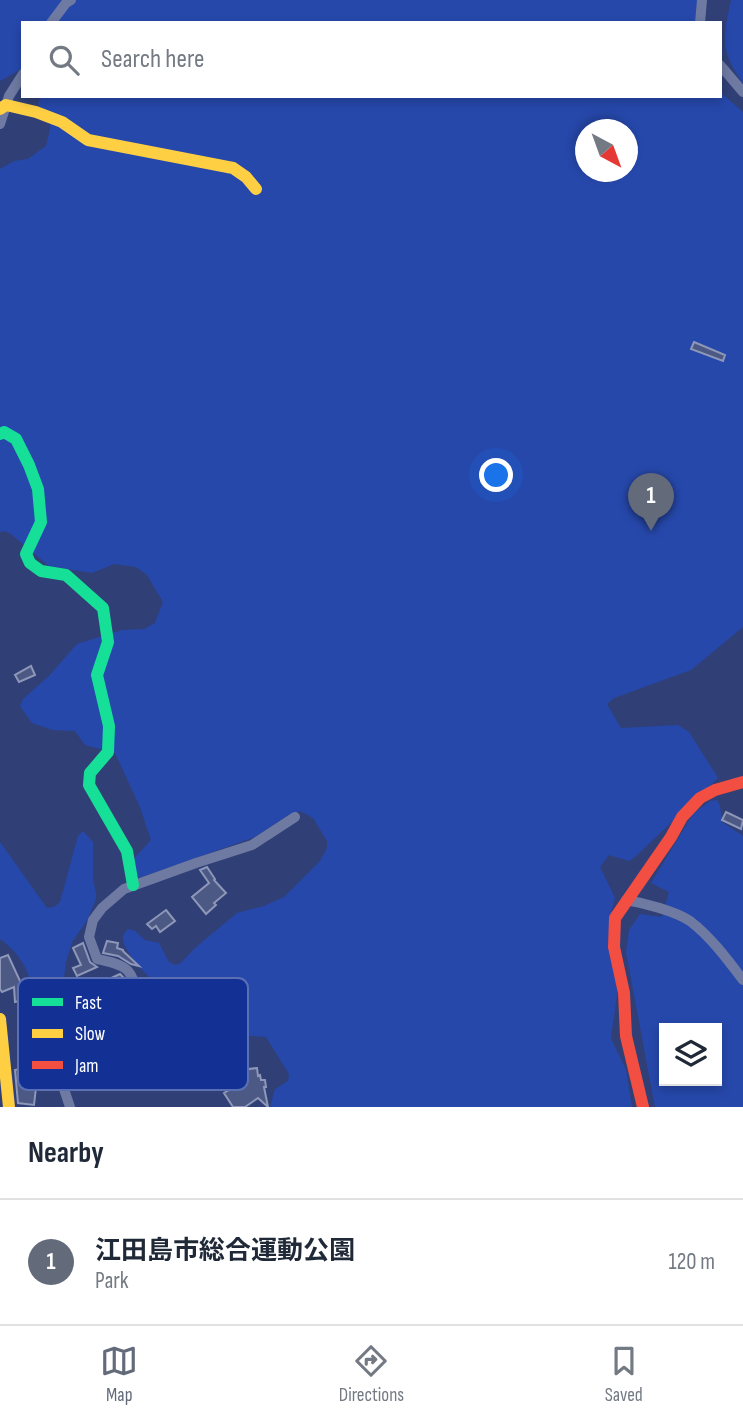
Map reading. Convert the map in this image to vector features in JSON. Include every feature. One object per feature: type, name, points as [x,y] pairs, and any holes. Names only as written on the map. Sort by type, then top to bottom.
[{"type":"street","points":[[53,21],[71,0]]},
{"type":"street","points":[[699,21],[702,0]]},
{"type":"street","points":[[722,67],[743,92]]},
{"type":"street","points":[[0,124],[3,107],[21,77]]},
{"type":"street","points":[[3,107],[36,112],[62,122],[88,141],[233,168],[246,177],[256,189]]},
{"type":"street","points":[[0,434],[4,432],[16,439],[37,489],[41,522],[26,554],[30,563],[41,571],[66,575],[103,608],[108,642],[97,676],[109,726],[108,752],[90,773],[89,785],[127,851],[133,885]]},
{"type":"street","points":[[643,1107],[626,1036],[624,993],[614,947],[615,918],[682,817],[700,799],[715,790],[743,782]]},
{"type":"street","points":[[133,978],[120,964],[97,959],[89,937],[93,920],[102,908],[124,889],[252,845],[295,817]]},
{"type":"street","points":[[626,900],[648,904],[689,921],[718,948],[743,980]]},
{"type":"street","points":[[0,1018],[9,1107]]},
{"type":"street","points":[[65,1090],[70,1107]]},
{"type":"shaded area","points":[[0,0],[698,0],[696,21],[21,21],[21,69],[0,81]]},
{"type":"shaded area","points":[[731,0],[743,0],[743,83],[730,61],[725,43]]},
{"type":"shaded area","points":[[722,94],[743,112],[743,627],[691,670],[614,698],[607,704],[621,728],[678,725],[689,732],[718,778],[635,857],[629,861],[609,855],[600,867],[615,898],[611,912],[617,995],[611,1038],[626,1070],[632,1107],[270,1107],[275,1089],[288,1081],[289,1074],[266,1037],[248,1036],[248,978],[151,978],[127,950],[123,937],[128,929],[135,931],[145,940],[159,943],[169,962],[175,965],[181,963],[237,913],[284,897],[320,861],[327,848],[327,841],[313,818],[300,811],[287,816],[255,837],[139,878],[131,862],[151,840],[140,807],[115,753],[85,745],[75,731],[53,730],[32,723],[20,706],[23,699],[49,676],[77,644],[122,630],[144,629],[155,623],[163,602],[147,575],[136,567],[114,564],[92,573],[49,566],[11,534],[0,532],[0,169],[14,161],[28,159],[46,146],[50,124],[38,102],[41,98],[722,98]]},
{"type":"shaded area","points":[[717,800],[722,822],[743,836],[743,1107],[655,1107],[626,952],[629,930],[640,914],[662,917],[669,892],[651,883],[693,814],[710,801]]},
{"type":"shaded area","points":[[83,831],[93,842],[96,899],[88,919],[72,942],[64,978],[29,978],[13,950],[0,939],[0,842],[47,908],[60,902],[78,836]]},
{"type":"building","points":[[694,342],[725,355],[723,361],[691,349]]},
{"type":"building","points":[[31,666],[35,675],[19,682],[15,675]]},
{"type":"building","points":[[726,812],[743,820],[741,829],[722,820]]},
{"type":"building","points":[[207,867],[226,893],[206,914],[192,897],[209,883],[200,870]]},
{"type":"building","points":[[166,910],[175,921],[160,932],[156,926],[152,929],[147,924]]},
{"type":"building","points":[[107,941],[118,943],[117,948],[123,950],[139,966],[118,956],[103,953]]},
{"type":"building","points":[[83,943],[90,962],[97,967],[77,976],[73,968],[81,965],[73,948]]},
{"type":"building","points":[[8,955],[19,978],[18,1001],[15,1002],[14,987],[2,992],[0,989],[0,958]]},
{"type":"building","points":[[257,1068],[258,1076],[265,1080],[268,1107],[258,1098],[245,1107],[233,1107],[224,1093],[229,1090],[248,1090],[248,1069]]},
{"type":"building","points":[[18,1069],[18,1090],[36,1090],[34,1105],[18,1103],[15,1070]]},
{"type":"traffic: fast","points":[[0,434],[4,432],[16,439],[38,489],[41,522],[26,554],[30,563],[41,571],[66,575],[103,608],[108,642],[97,675],[109,726],[108,752],[90,773],[89,785],[127,851],[133,885]]},
{"type":"traffic: slow","points":[[0,109],[6,105],[36,112],[62,122],[88,140],[233,168],[246,177],[256,189]]},
{"type":"traffic: slow","points":[[0,1019],[9,1107]]},
{"type":"traffic: jam","points":[[643,1107],[626,1036],[624,993],[614,947],[615,918],[682,817],[700,798],[715,790],[743,782]]},
{"type":"place","name":"江田島市総合運動公園","points":[[651,531]]}]
